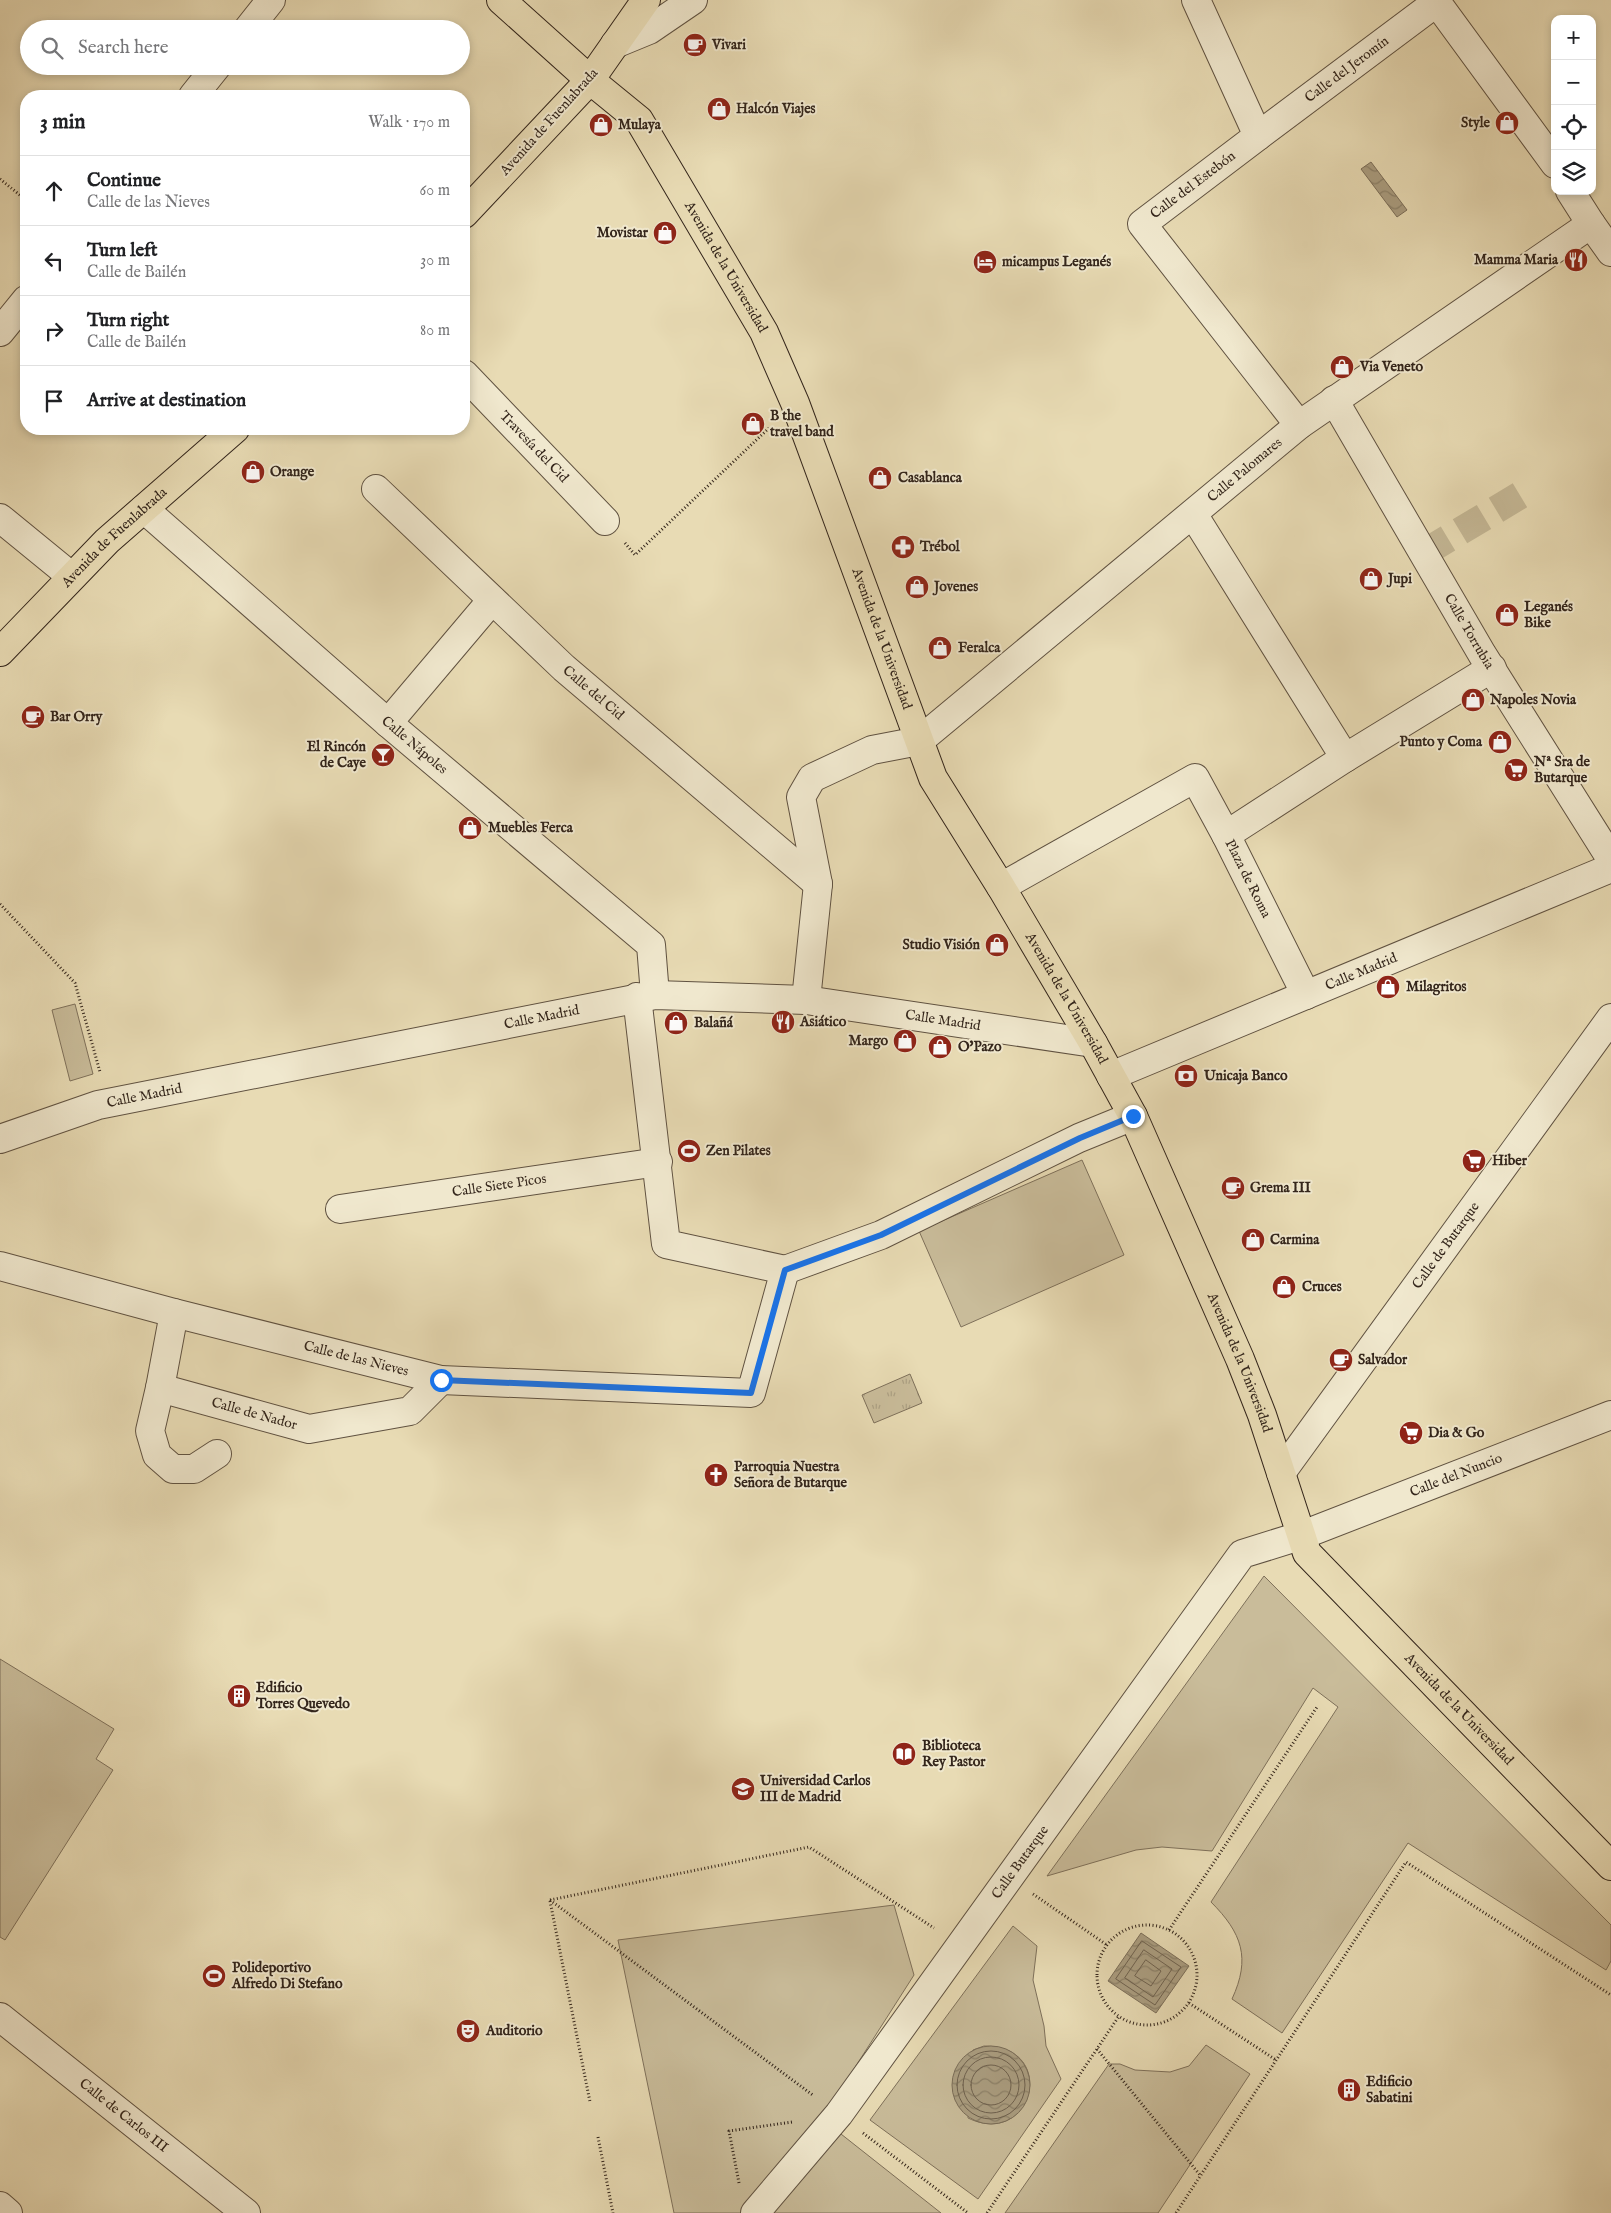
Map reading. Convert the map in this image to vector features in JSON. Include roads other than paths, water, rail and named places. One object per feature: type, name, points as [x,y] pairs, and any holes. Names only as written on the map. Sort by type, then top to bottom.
[{"type":"main road","name":"Avenida de la Universidad","points":[[501,0],[590,80],[638,120],[764,332],[796,403],[933,778],[1001,887],[1093,1043],[1133,1116],[1240,1359],[1281,1473],[1307,1553],[1611,1866]]},
{"type":"main road","name":"Avenida de Fuenlabrada","points":[[470,208],[590,80],[646,0]]},
{"type":"main road","name":"Avenida de Fuenlabrada","points":[[0,652],[71,576],[228,435]]},
{"type":"street","points":[[255,20],[271,0]]},
{"type":"street","points":[[615,44],[649,30],[693,0]]},
{"type":"street","points":[[1196,0],[1258,136]]},
{"type":"street","name":"Calle del Jeromín","points":[[1258,136],[1436,1],[1551,159]]},
{"type":"street","points":[[197,90],[210,75]]},
{"type":"street","name":"Calle del Estebón","points":[[1258,136],[1142,224],[1299,425]]},
{"type":"street","points":[[1573,195],[1611,252]]},
{"type":"street","name":"Calle Palomares","points":[[919,741],[1299,425],[1591,224]]},
{"type":"street","points":[[0,332],[20,307]]},
{"type":"street","name":"Travesía del Cid","points":[[470,380],[605,520]]},
{"type":"street","name":"Calle Torrubia","points":[[1334,400],[1492,668],[1611,859]]},
{"type":"street","name":"Calle del Cid","points":[[376,489],[564,668],[818,884]]},
{"type":"street","name":"Calle Nápoles","points":[[144,509],[388,723],[651,945],[646,996]]},
{"type":"street","points":[[1193,514],[1345,758]]},
{"type":"street","points":[[0,518],[71,576]]},
{"type":"street","points":[[388,723],[492,600]]},
{"type":"street","name":"Plaza de Roma","points":[[1306,995],[1226,835],[1345,758],[1492,668]]},
{"type":"street","points":[[806,1000],[818,884],[801,797],[812,778],[872,750],[919,741]]},
{"type":"street","points":[[1001,887],[1195,778],[1226,835]]},
{"type":"street","name":"Calle Madrid","points":[[1111,1076],[1611,868]]},
{"type":"street","points":[[646,996],[666,1244],[785,1270],[881,1235],[1080,1138],[1133,1116]]},
{"type":"street","name":"Calle Madrid","points":[[0,1139],[98,1104],[646,996],[806,1000],[1093,1043]]},
{"type":"street","name":"Calle de Butarque","points":[[1281,1473],[1611,1018]]},
{"type":"street","name":"Calle Siete Picos","points":[[340,1209],[658,1162]]},
{"type":"street","points":[[866,1259],[881,1235]]},
{"type":"street","name":"Calle de las Nieves","points":[[0,1266],[174,1313],[441,1380],[751,1393],[785,1270]]},
{"type":"street","points":[[174,1313],[150,1431],[157,1455],[173,1470],[194,1469],[217,1454]]},
{"type":"street","name":"Calle de Nador","points":[[160,1388],[309,1429],[410,1411],[441,1380]]},
{"type":"street","name":"Calle del Nuncio","points":[[1300,1536],[1611,1415]]},
{"type":"street","name":"Calle Butarque","points":[[755,2213],[839,2114],[1242,1554],[1300,1536]]},
{"type":"street","name":"Calle de Carlos III","points":[[0,2017],[246,2213]]},
{"type":"street","points":[[0,2206],[8,2213]]},
{"type":"water","points":[[1371,162],[1407,210],[1397,217],[1361,169]]},
{"type":"water","points":[[1141,1933],[1189,1966],[1156,2013],[1108,1981]]},
{"type":"water","points":[[991,2046],[1006,2049],[1019,2057],[1027,2070],[1030,2085],[1027,2100],[1019,2113],[1006,2121],[991,2124],[976,2121],[963,2113],[955,2100],[952,2085],[955,2070],[963,2057],[976,2049]]},
{"type":"tunnel","points":[[1424,553],[1522,494]]},
{"type":"place","name":"Vivari","points":[[695,45]]},
{"type":"place","name":"Halcón Viajes","points":[[719,109]]},
{"type":"place","name":"Style","points":[[1507,123]]},
{"type":"place","name":"Mulaya","points":[[601,125]]},
{"type":"place","name":"Movistar","points":[[665,233]]},
{"type":"place","name":"Mamma Maria","points":[[1576,260]]},
{"type":"place","name":"micampus Leganés","points":[[985,262]]},
{"type":"place","name":"Via Veneto","points":[[1342,367]]},
{"type":"place","name":"B the travel band","points":[[753,424]]},
{"type":"place","name":"Orange","points":[[253,472]]},
{"type":"place","name":"Casablanca","points":[[880,478]]},
{"type":"place","name":"Trébol","points":[[903,547]]},
{"type":"place","name":"Jupi","points":[[1371,579]]},
{"type":"place","name":"Jovenes","points":[[917,587]]},
{"type":"place","name":"Leganés Bike","points":[[1507,615]]},
{"type":"place","name":"Feralca","points":[[940,648]]},
{"type":"place","name":"Napoles Novia","points":[[1473,700]]},
{"type":"place","name":"Bar Orry","points":[[33,717]]},
{"type":"place","name":"Punto y Coma","points":[[1500,742]]},
{"type":"place","name":"El Rincón de Caye","points":[[383,755]]},
{"type":"place","name":"Nª Sra de Butarque","points":[[1516,770]]},
{"type":"place","name":"Muebles Ferca","points":[[470,828]]},
{"type":"place","name":"Studio Visión","points":[[997,945]]},
{"type":"place","name":"Milagritos","points":[[1388,987]]},
{"type":"place","name":"Asiático","points":[[783,1022]]},
{"type":"place","name":"Balañá","points":[[676,1023]]},
{"type":"place","name":"Margo","points":[[905,1041]]},
{"type":"place","name":"O'Pazo","points":[[940,1047]]},
{"type":"place","name":"Unicaja Banco","points":[[1186,1076]]},
{"type":"place","name":"Zen Pilates","points":[[689,1151]]},
{"type":"place","name":"Hiber","points":[[1474,1161]]},
{"type":"place","name":"Grema III","points":[[1233,1188]]},
{"type":"place","name":"Carmina","points":[[1253,1240]]},
{"type":"place","name":"Cruces","points":[[1284,1287]]},
{"type":"place","name":"Salvador","points":[[1341,1360]]},
{"type":"place","name":"Dia & Go","points":[[1411,1433]]},
{"type":"place","name":"Parroquia Nuestra Señora de Butarque","points":[[716,1475]]},
{"type":"place","name":"Edificio Torres Quevedo","points":[[239,1696]]},
{"type":"place","name":"Biblioteca Rey Pastor","points":[[904,1754]]},
{"type":"place","name":"Universidad Carlos III de Madrid","points":[[743,1789]]},
{"type":"place","name":"Polideportivo Alfredo Di Stefano","points":[[214,1976]]},
{"type":"place","name":"Auditorio","points":[[468,2031]]},
{"type":"place","name":"Edificio Sabatini","points":[[1349,2090]]}]
